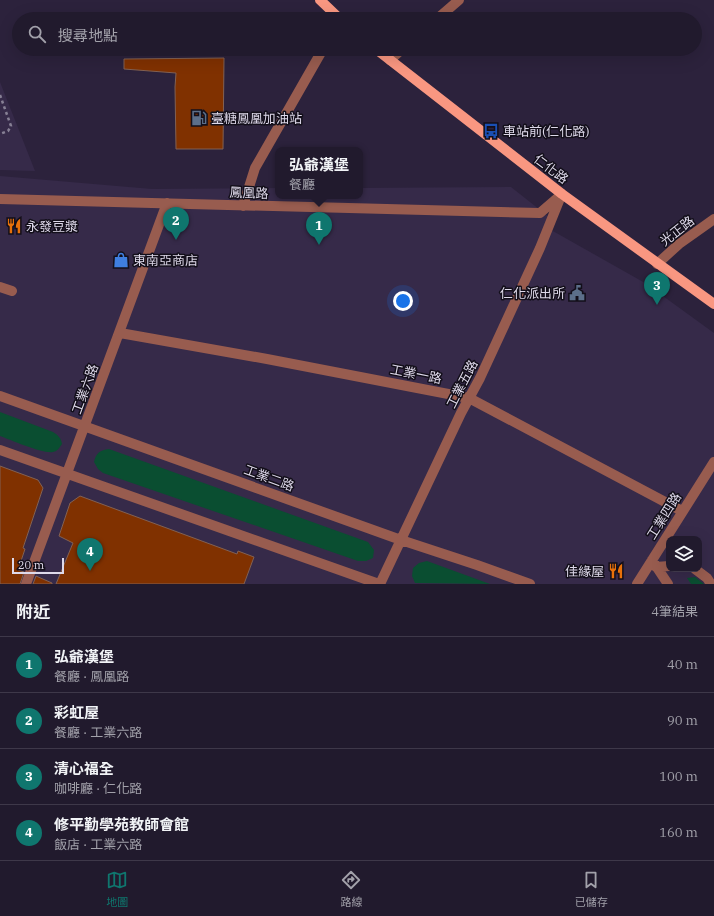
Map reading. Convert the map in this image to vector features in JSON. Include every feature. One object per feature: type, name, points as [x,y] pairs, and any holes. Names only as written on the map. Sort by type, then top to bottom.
[{"type":"main road","points":[[320,0],[333,12]]},
{"type":"main road","name":"仁化路","points":[[385,56],[562,194],[714,304]]},
{"type":"street","points":[[445,12],[460,0]]},
{"type":"street","points":[[243,206],[255,168],[319,56]]},
{"type":"street","points":[[390,60],[394,56]]},
{"type":"street","name":"鳳凰路","points":[[0,199],[540,213],[562,194]]},
{"type":"street","name":"工業五路","points":[[379,584],[540,248],[562,194]]},
{"type":"street","name":"工業六路","points":[[26,584],[120,333],[166,203]]},
{"type":"street","name":"光正路","points":[[657,264],[680,244],[714,219]]},
{"type":"street","points":[[0,287],[12,291]]},
{"type":"street","name":"工業一路","points":[[120,333],[274,360],[469,398],[682,511]]},
{"type":"street","name":"工業二路","points":[[0,396],[401,540],[530,584]]},
{"type":"street","points":[[0,450],[379,584]]},
{"type":"street","name":"工業四路","points":[[637,584],[654,564],[682,511],[714,462]]},
{"type":"street","points":[[654,564],[666,566]]},
{"type":"street","points":[[654,564],[668,584]]},
{"type":"street","points":[[699,572],[707,578],[711,584]]},
{"type":"path","points":[[0,95],[11,126],[8,131],[0,134]]},
{"type":"shaded area","points":[[0,82],[35,171],[0,170]]},
{"type":"shaded area","points":[[0,176],[152,189],[275,188],[275,199],[363,199],[363,188],[511,187],[549,217],[544,226],[645,283],[714,333],[714,584],[0,584]]},
{"type":"green space","points":[[0,412],[53,432],[59,437],[62,444],[56,451],[48,452],[35,449],[0,436]]},
{"type":"green space","points":[[109,449],[368,542],[374,550],[373,558],[366,561],[358,561],[103,473],[98,469],[94,462],[99,452]]},
{"type":"green space","points":[[427,561],[490,584],[415,583],[412,576],[413,568],[419,563]]},
{"type":"green space","points":[[695,577],[704,584],[691,584],[687,578]]},
{"type":"building","name":"臺糖鳳凰加油站","points":[[224,58],[223,149],[176,149],[176,73],[124,69],[124,59]]},
{"type":"building","points":[[0,466],[38,480],[43,488],[23,548],[25,549],[18,570],[24,572],[20,584],[0,584]]},
{"type":"building","points":[[80,496],[237,554],[238,551],[254,557],[244,584],[56,584],[73,543],[59,536],[70,503]]},
{"type":"building","points":[[36,576],[52,583],[52,584],[33,584]]},
{"type":"place","name":"臺糖鳳凰加油站","points":[[199,118]]},
{"type":"place","name":"車站前(仁化路)","points":[[491,131]]},
{"type":"place","name":"永發豆漿","points":[[14,226]]},
{"type":"place","name":"彩虹屋","points":[[176,240]]},
{"type":"place","name":"弘爺漢堡","points":[[319,245]]},
{"type":"place","name":"東南亞商店","points":[[121,260]]},
{"type":"place","name":"仁化派出所","points":[[577,293]]},
{"type":"place","name":"清心福全","points":[[657,305]]},
{"type":"place","name":"修平勤學苑教師會館","points":[[90,571]]},
{"type":"place","name":"佳緣屋","points":[[616,571]]}]
